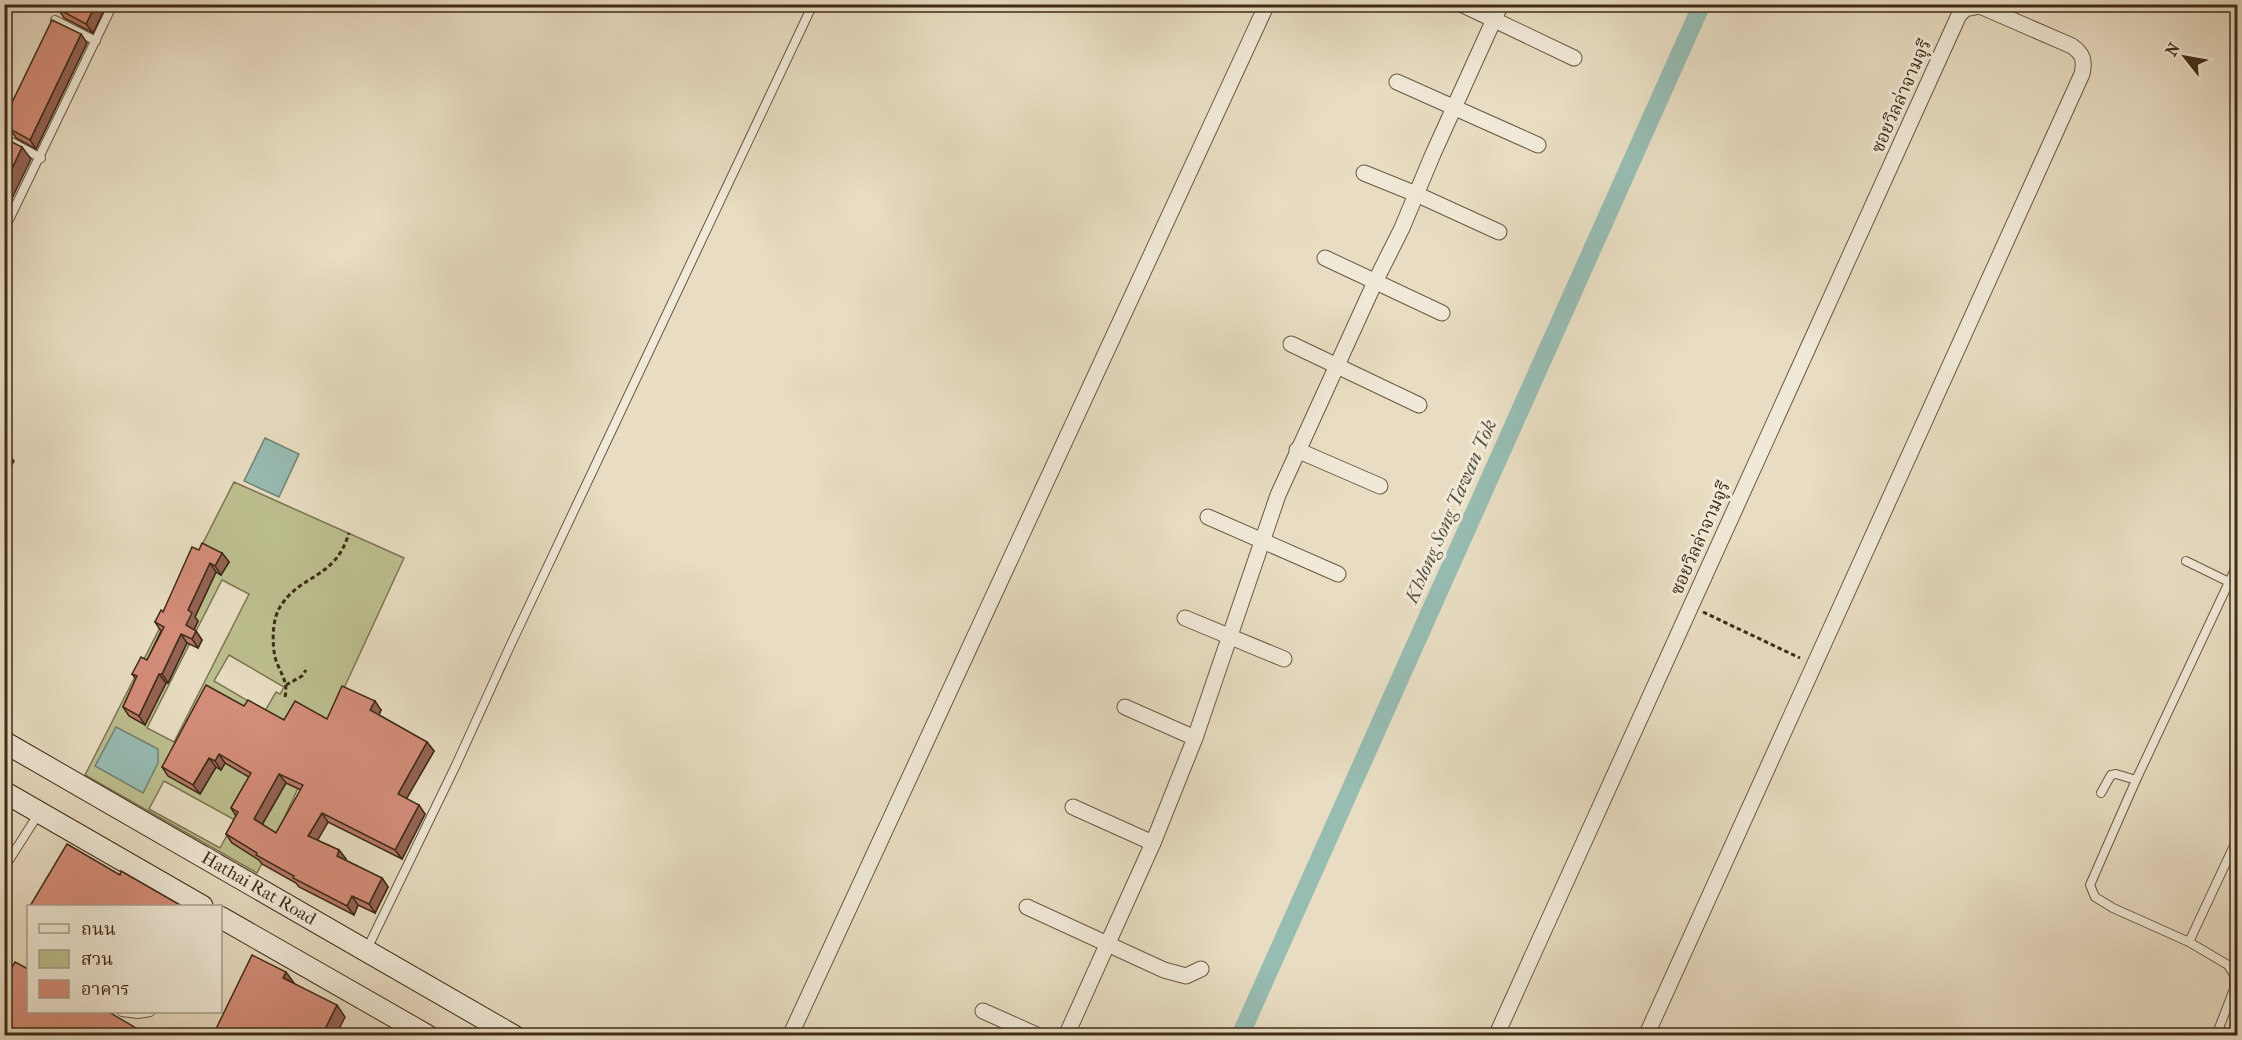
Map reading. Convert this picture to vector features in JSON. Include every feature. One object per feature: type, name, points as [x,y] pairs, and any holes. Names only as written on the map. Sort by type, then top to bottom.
[{"type":"main road","name":"Hathai Rat Road","points":[[4,742],[514,1035]]},
{"type":"main road","points":[[4,792],[200,905]]},
{"type":"main road","points":[[222,918],[428,1035]]},
{"type":"street","points":[[790,1035],[1267,4]]},
{"type":"street","points":[[1461,4],[1574,58]]},
{"type":"street","points":[[1066,1035],[1153,843],[1195,738],[1278,495],[1336,365],[1402,228],[1501,4]]},
{"type":"street","name":"ซอยวิลล่าจามจุรี","points":[[1496,1035],[1959,15],[1965,9],[1980,6],[2072,46],[2081,52],[2084,62],[2082,74],[1646,1035]]},
{"type":"street","points":[[1397,82],[1538,145]]},
{"type":"street","points":[[1364,173],[1499,232]]},
{"type":"street","points":[[1325,258],[1442,313]]},
{"type":"street","points":[[1291,344],[1419,405]]},
{"type":"street","points":[[1297,450],[1380,486]]},
{"type":"street","points":[[1208,516],[1338,574]]},
{"type":"street","points":[[1185,618],[1284,659]]},
{"type":"street","points":[[1125,707],[1195,738]]},
{"type":"street","points":[[1073,807],[1153,843]]},
{"type":"street","points":[[1027,907],[1164,970],[1186,975],[1201,969]]},
{"type":"street","points":[[984,1011],[1039,1035]]},
{"type":"lane","points":[[4,230],[41,158],[113,4]]},
{"type":"lane","points":[[366,950],[456,765],[813,4]]},
{"type":"lane","points":[[55,20],[96,41]]},
{"type":"lane","points":[[4,138],[41,158]]},
{"type":"lane","points":[[2186,561],[2229,582]]},
{"type":"lane","points":[[2216,1035],[2234,989],[2234,975],[2228,965],[2189,942],[2113,908],[2095,897],[2090,885],[2136,780],[2238,563]]},
{"type":"lane","points":[[2101,793],[2111,776],[2116,774],[2136,780]]},
{"type":"lane","points":[[4,868],[39,813]]},
{"type":"lane","points":[[2189,942],[2238,837]]},
{"type":"path","points":[[285,697],[286,685],[275,658],[273,637],[280,606],[297,588],[336,561],[344,549],[349,533]]},
{"type":"path","points":[[1690,606],[1814,664]]},
{"type":"path","points":[[286,685],[302,676],[306,670]]},
{"type":"green space","points":[[234,482],[404,558],[257,873],[85,775]],"holes":[[[222,580],[249,594],[174,742],[147,728]],[[229,655],[284,687],[280,694],[276,692],[265,711],[214,681]],[[164,781],[235,820],[220,848],[149,809]]]},
{"type":"water","points":[[265,438],[299,454],[279,497],[244,481]]},
{"type":"water","points":[[116,727],[158,749],[158,763],[143,793],[95,766]]},
{"type":"building","points":[[55,4],[96,4],[86,24],[58,9],[59,7]]},
{"type":"building","points":[[52,20],[81,34],[30,140],[10,129],[11,126],[4,123],[4,119]]},
{"type":"building","points":[[4,138],[22,147],[4,186]]},
{"type":"building","points":[[4,453],[9,455],[4,464]]},
{"type":"building","points":[[202,543],[222,553],[215,566],[210,563],[188,610],[192,613],[186,625],[196,631],[192,639],[181,634],[139,716],[123,707],[137,676],[132,674],[141,657],[147,660],[164,627],[155,622],[161,610],[163,612],[192,547],[199,550]]},
{"type":"building","points":[[206,685],[244,706],[248,700],[284,720],[295,701],[327,719],[342,686],[375,701],[370,710],[427,742],[398,794],[419,805],[395,850],[322,813],[308,836],[339,850],[337,856],[382,878],[369,904],[352,896],[347,906],[293,878],[294,876],[256,855],[257,853],[226,834],[238,812],[231,808],[251,773],[219,754],[215,761],[209,758],[193,785],[162,767]],"holes":[[[279,774],[303,785],[276,833],[254,819]]]},
{"type":"building","points":[[67,844],[120,875],[121,871],[180,905],[31,905]]},
{"type":"building","points":[[252,955],[286,972],[283,978],[337,1005],[322,1035],[213,1035]]},
{"type":"building","points":[[15,962],[27,968],[27,1013],[110,1013],[148,1035],[4,1035],[4,981]]},
{"type":"waterway","name":"Khlong Song Tawan Tok","points":[[1240,1036],[1702,4]]}]
